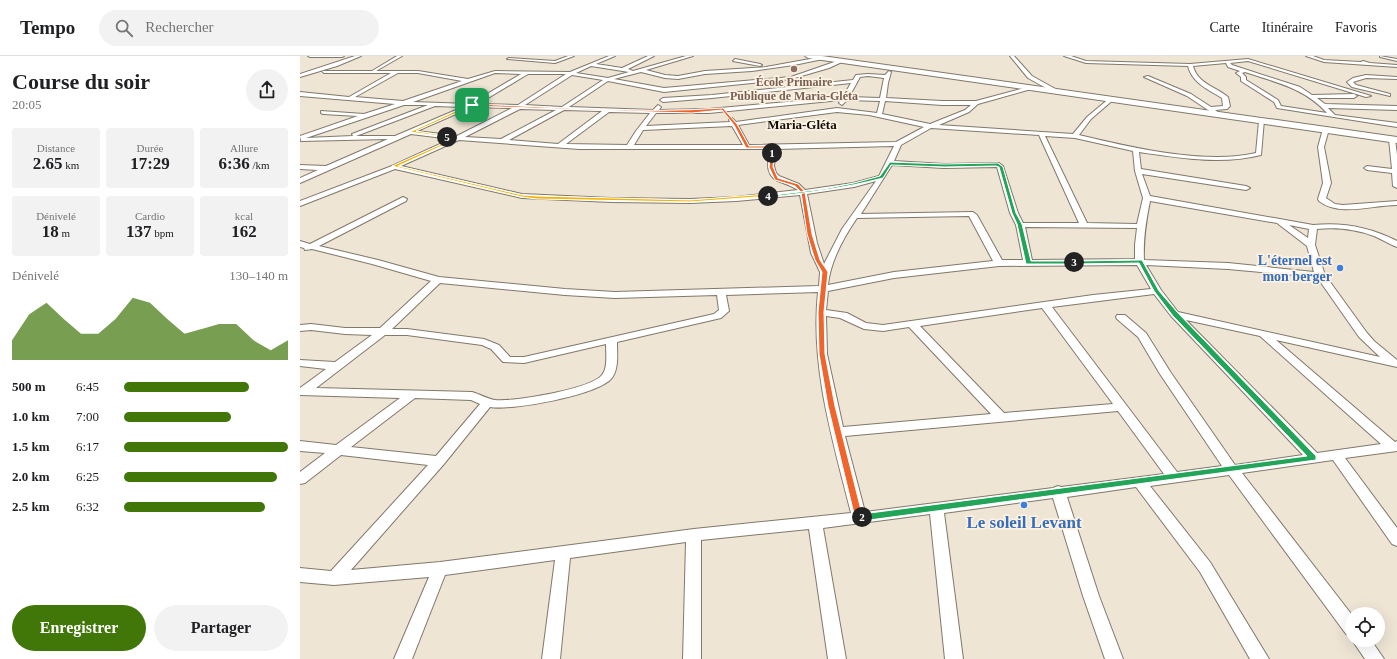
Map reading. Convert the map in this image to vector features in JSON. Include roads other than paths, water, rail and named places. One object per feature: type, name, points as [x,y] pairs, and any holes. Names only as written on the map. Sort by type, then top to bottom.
[{"type":"street","points":[[310,56],[342,56]]},
{"type":"street","points":[[300,76],[321,71],[359,56]]},
{"type":"street","points":[[371,71],[400,56]]},
{"type":"street","points":[[495,72],[515,56]]},
{"type":"street","points":[[506,62],[553,62],[572,56]]},
{"type":"street","points":[[300,204],[458,138],[520,106],[571,73],[613,56]]},
{"type":"street","points":[[622,70],[652,56]]},
{"type":"street","points":[[501,142],[564,108],[607,80],[691,56]]},
{"type":"street","points":[[639,70],[672,77],[709,72],[722,68],[745,56]]},
{"type":"street","points":[[808,56],[1057,92],[1214,111],[1262,121],[1394,139],[1397,186]]},
{"type":"street","points":[[1012,56],[1030,77],[1057,92]]},
{"type":"street","points":[[1066,56],[1086,62],[1190,65],[1215,63],[1229,64],[1248,60]]},
{"type":"street","points":[[1121,56],[1127,63]]},
{"type":"street","points":[[1233,56],[1368,96]]},
{"type":"street","points":[[1308,56],[1324,61],[1397,66]]},
{"type":"street","points":[[1382,56],[1397,60]]},
{"type":"street","points":[[1350,57],[1369,64]]},
{"type":"street","points":[[709,72],[720,73],[775,68],[821,58]]},
{"type":"street","points":[[735,60],[775,68],[791,78],[812,84]]},
{"type":"street","points":[[300,139],[366,115],[495,72],[571,73],[654,89],[669,90],[791,78],[842,61]]},
{"type":"street","points":[[1229,64],[1245,71],[1287,84],[1313,96],[1333,116]]},
{"type":"street","points":[[591,65],[634,72]]},
{"type":"street","points":[[1146,77],[1182,91],[1214,111],[1225,108],[1225,97],[1205,85],[1194,76],[1190,65]]},
{"type":"street","points":[[879,116],[884,99],[886,77],[892,68]]},
{"type":"street","points":[[300,69],[321,71],[418,72],[469,81]]},
{"type":"street","points":[[300,82],[321,71]]},
{"type":"street","points":[[1245,71],[1238,74],[1244,77],[1243,80],[1276,101],[1280,107],[1397,125]]},
{"type":"street","points":[[350,98],[397,72]]},
{"type":"street","points":[[300,180],[472,105],[527,73]]},
{"type":"street","points":[[837,110],[858,76],[865,75],[886,77]]},
{"type":"street","points":[[1313,96],[1390,95],[1354,86],[1350,82],[1355,79],[1365,77],[1397,78]]},
{"type":"street","points":[[767,81],[777,90]]},
{"type":"street","points":[[663,100],[719,98],[812,84],[855,81]]},
{"type":"street","points":[[300,94],[403,103],[692,112],[845,98],[942,103],[976,103],[1032,88]]},
{"type":"street","points":[[630,146],[638,132],[643,128],[669,90]]},
{"type":"street","points":[[1075,136],[1089,118],[1111,99]]},
{"type":"street","points":[[859,518],[831,406],[822,354],[821,312],[822,289],[825,272],[839,241],[882,177],[898,144],[908,136],[967,111],[976,103]]},
{"type":"street","points":[[347,138],[438,104]]},
{"type":"street","points":[[1322,106],[1397,108]]},
{"type":"street","points":[[723,109],[735,124],[747,147]]},
{"type":"street","points":[[559,146],[607,110]]},
{"type":"street","points":[[643,128],[735,124],[837,110],[860,112],[929,126],[1075,136],[1136,150],[1198,158],[1233,158],[1259,154],[1262,121]]},
{"type":"street","points":[[322,112],[366,115]]},
{"type":"street","points":[[1326,129],[1321,147],[1327,183],[1322,199],[1327,204],[1335,208],[1395,204]]},
{"type":"street","points":[[412,132],[458,138],[559,146],[773,147],[898,144]]},
{"type":"street","points":[[1041,133],[1084,226]]},
{"type":"street","points":[[300,139],[399,137]]},
{"type":"street","points":[[773,147],[771,167],[774,176],[780,181],[796,185],[803,192],[809,234],[817,260],[825,272]]},
{"type":"street","points":[[1136,150],[1138,171],[1147,198],[1141,226],[1140,262],[1157,291],[1175,314],[1314,458]]},
{"type":"street","points":[[890,163],[944,166],[999,165],[1001,167],[1014,213],[1020,224],[1028,263]]},
{"type":"street","points":[[394,166],[522,196],[537,198],[709,201],[841,187],[882,177]]},
{"type":"street","points":[[300,167],[328,168]]},
{"type":"street","points":[[1367,168],[1396,172]]},
{"type":"street","points":[[1138,171],[1246,188]]},
{"type":"street","points":[[1147,198],[1313,227],[1358,227],[1397,244]]},
{"type":"street","points":[[300,252],[403,199]]},
{"type":"street","points":[[855,216],[970,214],[973,215],[999,263]]},
{"type":"street","points":[[1279,222],[1312,245]]},
{"type":"street","points":[[1020,224],[1141,226]]},
{"type":"street","points":[[1313,227],[1312,245],[1320,275],[1363,335],[1370,343],[1396,365]]},
{"type":"street","points":[[300,244],[375,262],[438,280],[615,295],[822,289],[853,282],[999,263],[1140,262],[1228,266],[1320,275]]},
{"type":"street","points":[[303,393],[383,331],[438,280]]},
{"type":"street","points":[[821,312],[843,315],[864,326],[873,328],[912,324],[1116,295],[1157,291]]},
{"type":"street","points":[[300,328],[311,327],[345,331],[383,331],[432,335],[484,342],[495,347],[507,360],[513,361],[524,360],[717,316],[724,311],[721,292]]},
{"type":"street","points":[[1045,305],[1173,476]]},
{"type":"street","points":[[1175,314],[1396,365]]},
{"type":"street","points":[[1121,317],[1142,335],[1166,374],[1232,470],[1345,619]]},
{"type":"street","points":[[912,324],[1001,418]]},
{"type":"street","points":[[1260,333],[1270,339],[1395,446]]},
{"type":"street","points":[[303,393],[411,395],[440,394],[472,396],[481,398],[487,402],[498,404],[546,398],[580,390],[601,382],[608,376],[612,340]]},
{"type":"street","points":[[300,362],[337,366]]},
{"type":"street","points":[[300,479],[411,395]]},
{"type":"street","points":[[334,578],[439,461],[487,402]]},
{"type":"street","points":[[838,432],[1121,407]]},
{"type":"street","points":[[300,446],[439,461]]},
{"type":"street","points":[[300,575],[334,578],[440,569],[563,554],[694,535],[859,518],[1173,476],[1232,470],[1395,446]]},
{"type":"street","points":[[1336,455],[1397,540]]},
{"type":"street","points":[[1139,481],[1205,567],[1260,659]]},
{"type":"street","points":[[1058,492],[1083,568],[1097,617],[1114,659]]},
{"type":"street","points":[[936,508],[954,659]]},
{"type":"street","points":[[816,523],[837,659]]},
{"type":"street","points":[[692,659],[694,535]]},
{"type":"street","points":[[551,659],[563,554]]},
{"type":"street","points":[[403,659],[440,569]]},
{"type":"street","points":[[1366,647],[1375,659]]},
{"type":"place","name":"École Primaire Publique de Maria-Gléta","points":[[794,69]]},
{"type":"place","name":"L'éternel est mon berger","points":[[1340,268]]},
{"type":"place","name":"Le soleil Levant","points":[[1024,505]]},
{"type":"district","name":"Maria-Gléta","points":[[802,124]]}]
